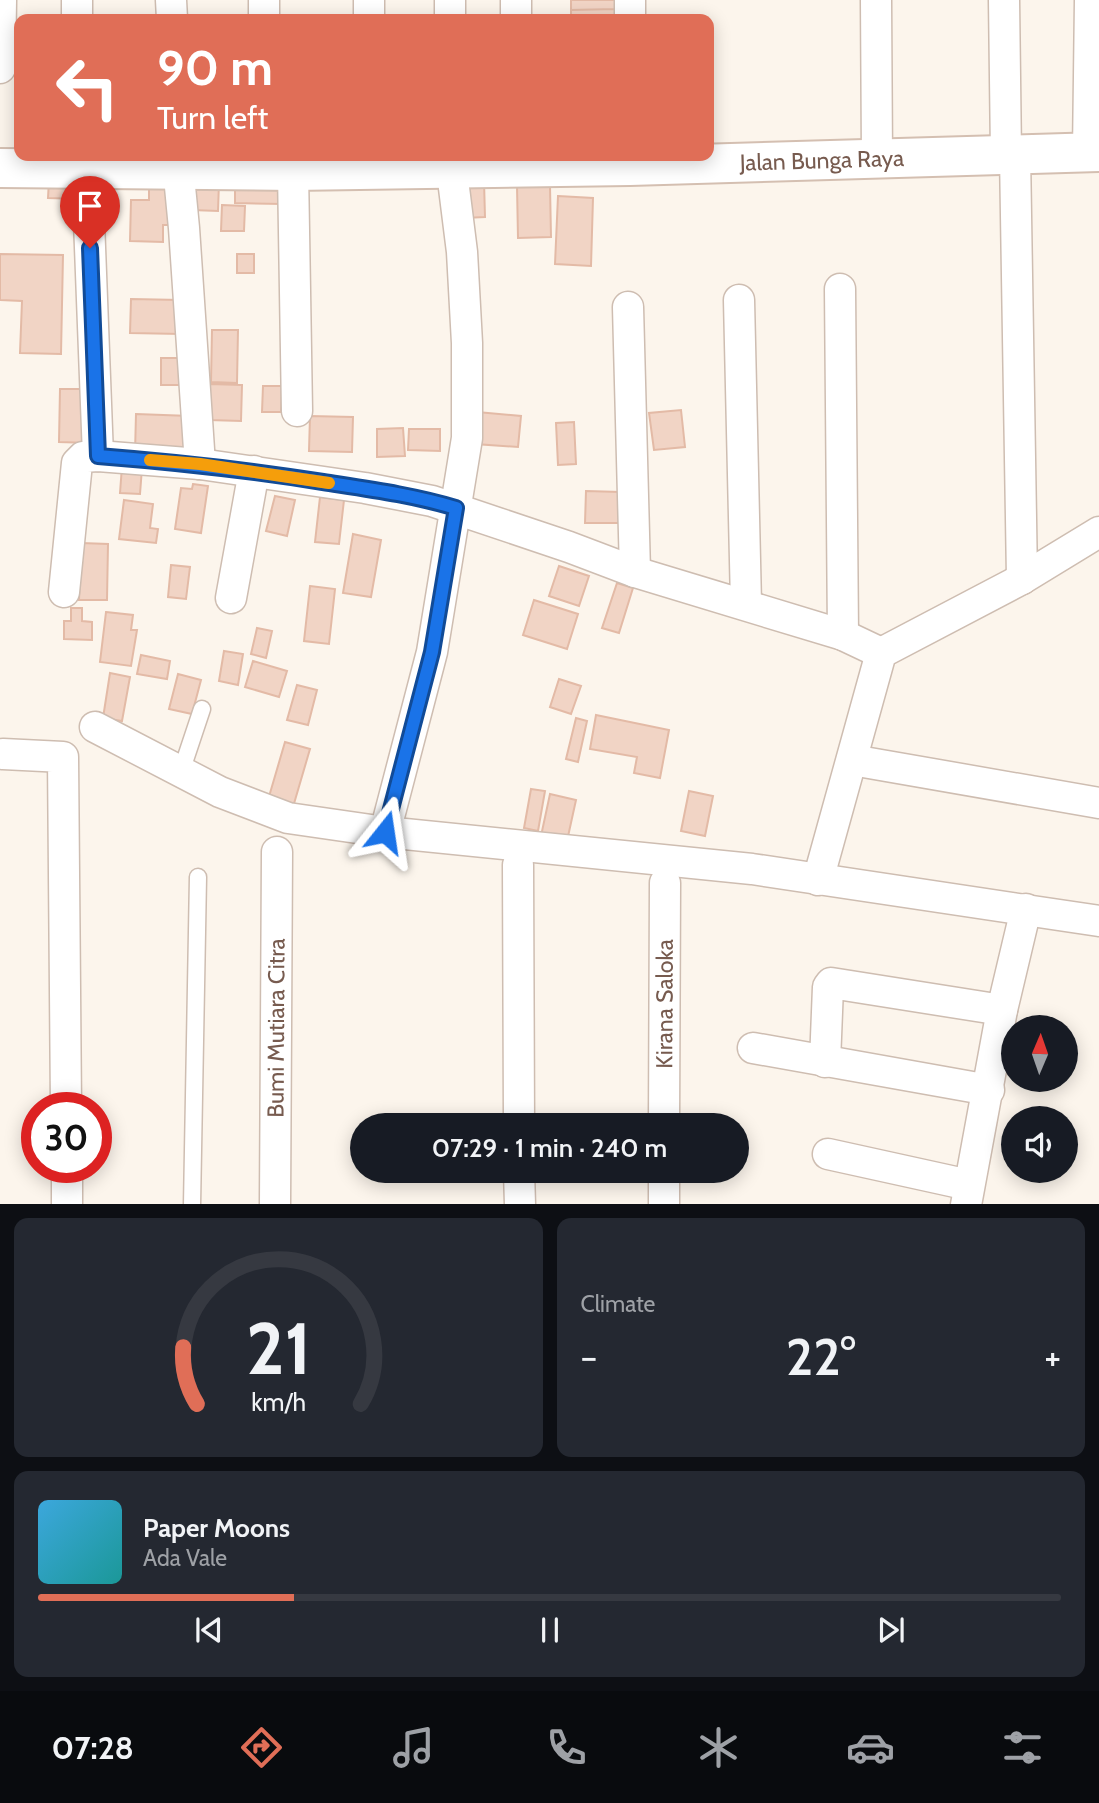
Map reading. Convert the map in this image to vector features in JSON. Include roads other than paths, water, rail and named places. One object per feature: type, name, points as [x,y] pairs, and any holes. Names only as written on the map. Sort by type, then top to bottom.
[{"type":"main road","name":"Jalan Bunga Raya","points":[[714,160],[1093,152]]},
{"type":"main road","name":"Jalan Bunga Raya","points":[[0,168],[177,162],[274,165],[630,161]]},
{"type":"street","points":[[0,68],[1,0]]},
{"type":"street","points":[[876,0],[877,158]]},
{"type":"street","points":[[1004,0],[1022,579]]},
{"type":"street","points":[[1090,0],[1093,152]]},
{"type":"street","points":[[177,162],[200,464]]},
{"type":"street","points":[[385,832],[432,652],[467,438],[467,343],[462,252],[450,162]]},
{"type":"street","points":[[82,165],[98,456]]},
{"type":"street","points":[[274,165],[297,411]]},
{"type":"street","points":[[840,289],[843,635]]},
{"type":"street","points":[[739,300],[746,604]]},
{"type":"street","points":[[628,307],[635,572]]},
{"type":"street","points":[[64,592],[78,463],[83,457],[98,456],[254,471],[432,501],[635,572],[843,635],[881,653]]},
{"type":"street","points":[[231,598],[254,471]]},
{"type":"street","points":[[818,880],[881,653],[1022,579],[1099,532]]},
{"type":"street","points":[[95,727],[220,792],[288,818],[385,832],[752,869],[1099,921]]},
{"type":"street","points":[[3,754],[63,757],[66,1092]]},
{"type":"street","points":[[852,760],[1099,803]]},
{"type":"street","name":"Bumi Mutiara Citra","points":[[275,1204],[277,852]]},
{"type":"street","points":[[518,865],[519,1113]]},
{"type":"street","name":"Kirana Saloka","points":[[664,1113],[665,883]]},
{"type":"street","points":[[828,1154],[968,1195],[1002,1010],[1026,909]]},
{"type":"street","points":[[825,1062],[828,987],[831,983],[1002,1010]]},
{"type":"street","points":[[753,1048],[989,1090]]},
{"type":"street","points":[[66,1183],[67,1204]]},
{"type":"street","points":[[519,1183],[520,1204]]},
{"type":"street","points":[[664,1183],[664,1204]]},
{"type":"lane","points":[[181,772],[202,709]]},
{"type":"lane","points":[[192,1204],[198,877]]}]
